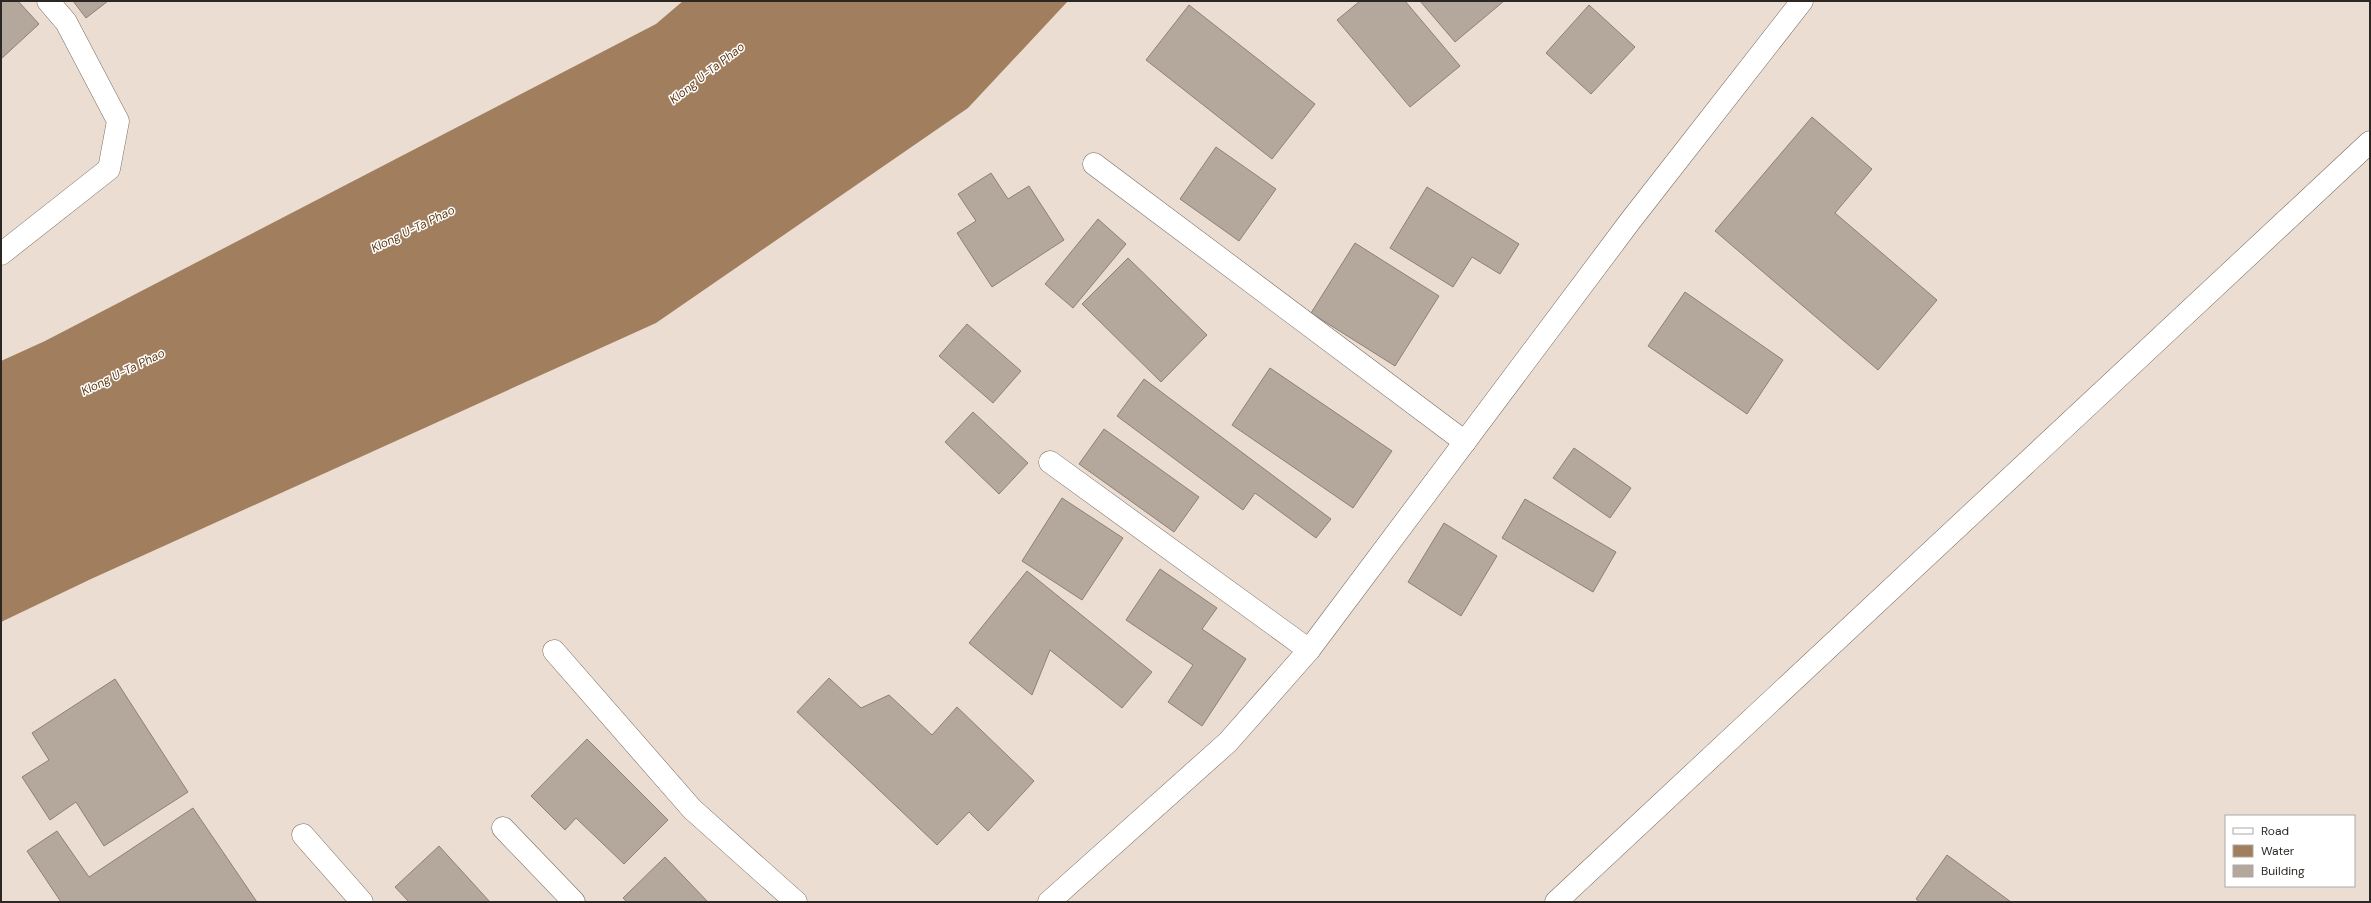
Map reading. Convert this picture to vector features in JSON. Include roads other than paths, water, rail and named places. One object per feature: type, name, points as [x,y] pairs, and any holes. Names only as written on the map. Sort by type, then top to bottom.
[{"type":"street","points":[[1,254],[109,169],[118,121],[66,22],[48,1]]},
{"type":"street","points":[[1049,902],[1228,742],[1309,650],[1631,220],[1802,1]]},
{"type":"street","points":[[1556,902],[2052,441],[2370,142]]},
{"type":"street","points":[[1094,164],[1465,442]]},
{"type":"street","points":[[1050,462],[1309,650]]},
{"type":"street","points":[[554,650],[692,809],[796,902]]},
{"type":"street","points":[[503,828],[574,902]]},
{"type":"street","points":[[303,835],[362,902]]},
{"type":"water","name":"Klong U-Ta Phao","points":[[683,1],[1068,1],[968,108],[656,323],[91,579],[1,622],[1,361],[45,341],[656,24]]}]
